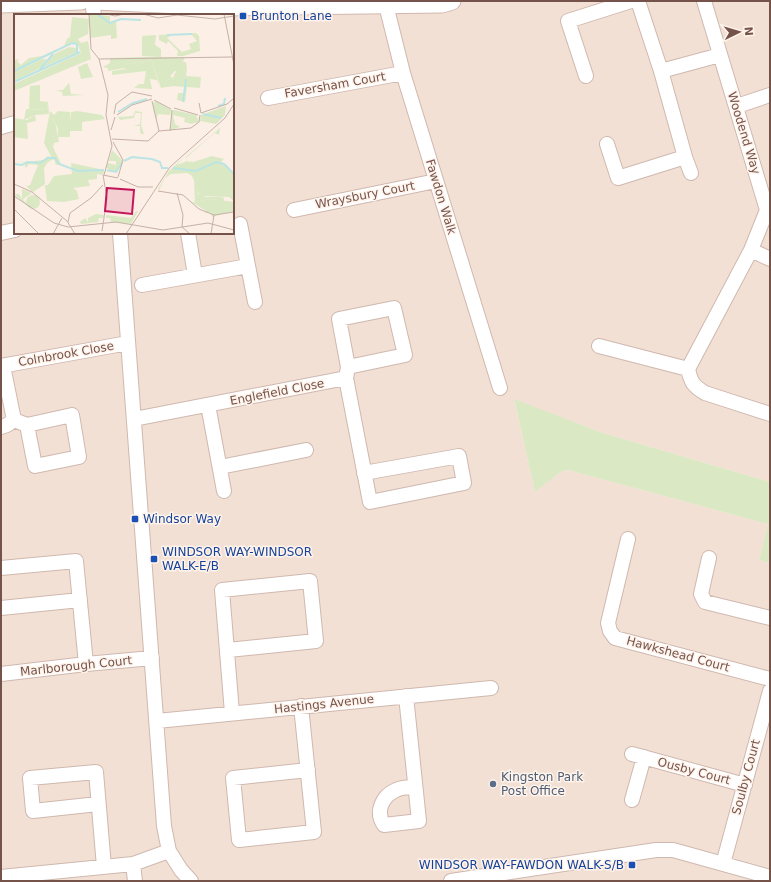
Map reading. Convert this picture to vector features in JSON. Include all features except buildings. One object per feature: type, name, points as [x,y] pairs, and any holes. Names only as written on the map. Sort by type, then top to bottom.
[{"type":"street","points":[[1,4],[81,1]]},
{"type":"street","points":[[92,1],[94,14]]},
{"type":"street","points":[[95,1],[224,7],[442,4],[452,1]]},
{"type":"street","name":"Woodend Way","points":[[688,369],[751,250],[769,210],[704,1]]},
{"type":"street","points":[[586,76],[568,21],[636,2],[661,71],[685,158],[691,173]]},
{"type":"street","name":"Fawdon Walk","points":[[386,5],[403,73],[500,388]]},
{"type":"street","points":[[661,71],[720,55]]},
{"type":"street","name":"Faversham Court","points":[[268,98],[403,73]]},
{"type":"street","points":[[737,106],[770,95]]},
{"type":"street","points":[[1,126],[14,124]]},
{"type":"street","points":[[607,144],[618,178],[685,158]]},
{"type":"street","name":"Wraysbury Court","points":[[294,210],[436,181]]},
{"type":"street","points":[[240,224],[255,302]]},
{"type":"street","points":[[1,233],[14,230]]},
{"type":"street","points":[[120,234],[164,826],[169,851],[190,881]]},
{"type":"street","points":[[188,234],[195,275]]},
{"type":"street","points":[[751,250],[770,259]]},
{"type":"street","points":[[142,285],[248,266]]},
{"type":"street","name":"Englefield Close","points":[[134,419],[208,405],[347,372],[405,355],[394,308],[339,320],[347,372],[364,473],[370,502],[464,483],[459,456],[364,473]]},
{"type":"street","name":"Colnbrook Close","points":[[14,420],[2,366],[128,343]]},
{"type":"street","points":[[598,346],[688,369],[690,379],[696,388],[705,393],[770,414]]},
{"type":"street","points":[[208,405],[224,491]]},
{"type":"street","points":[[1,427],[14,420],[27,425],[72,415],[79,457],[35,466],[27,425]]},
{"type":"street","points":[[220,467],[306,450]]},
{"type":"street","name":"Hawkshead Court","points":[[628,539],[608,623],[610,631],[615,638],[770,679]]},
{"type":"street","points":[[709,558],[701,594],[705,602],[770,618]]},
{"type":"street","points":[[1,568],[76,561],[86,664]]},
{"type":"street","points":[[228,650],[316,640],[310,581],[222,590],[232,713]]},
{"type":"street","points":[[1,608],[80,600]]},
{"type":"street","name":"Marlborough Court","points":[[1,674],[152,658]]},
{"type":"street","name":"Hastings Avenue","points":[[156,720],[491,688]]},
{"type":"street","name":"Soulby Court","points":[[723,864],[745,785],[767,717],[770,691]]},
{"type":"street","points":[[406,696],[415,787]]},
{"type":"street","points":[[301,706],[308,770],[314,832],[239,840],[233,778],[308,770]]},
{"type":"street","name":"Ousby Court","points":[[632,800],[638,755],[745,785]]},
{"type":"street","points":[[98,804],[33,811],[30,778],[96,772],[104,867]]},
{"type":"street","points":[[451,881],[656,850],[673,850],[770,877]]},
{"type":"street","points":[[1,878],[30,878],[133,864],[169,851]]},
{"type":"street","points":[[133,864],[135,881]]},
{"type":"shaded area","points":[[1,1],[770,1],[770,482],[603,433],[514,400],[535,492],[558,474],[568,470],[768,524],[759,560],[770,563],[770,881],[1,881]]},
{"type":"green space","points":[[514,399],[603,433],[770,482],[770,563],[759,560],[768,524],[568,470],[558,474],[535,492]]},
{"type":"place","name":"Brunton Lane","points":[[243,16]]},
{"type":"place","name":"Windsor Way","points":[[135,519]]},
{"type":"place","name":"WINDSOR WAY-WINDSOR WALK-E/B","points":[[154,559]]},
{"type":"place","name":"Kingston Park Post Office","points":[[493,784]]},
{"type":"place","name":"WINDSOR WAY-FAWDON WALK-S/B","points":[[632,865]]}]
